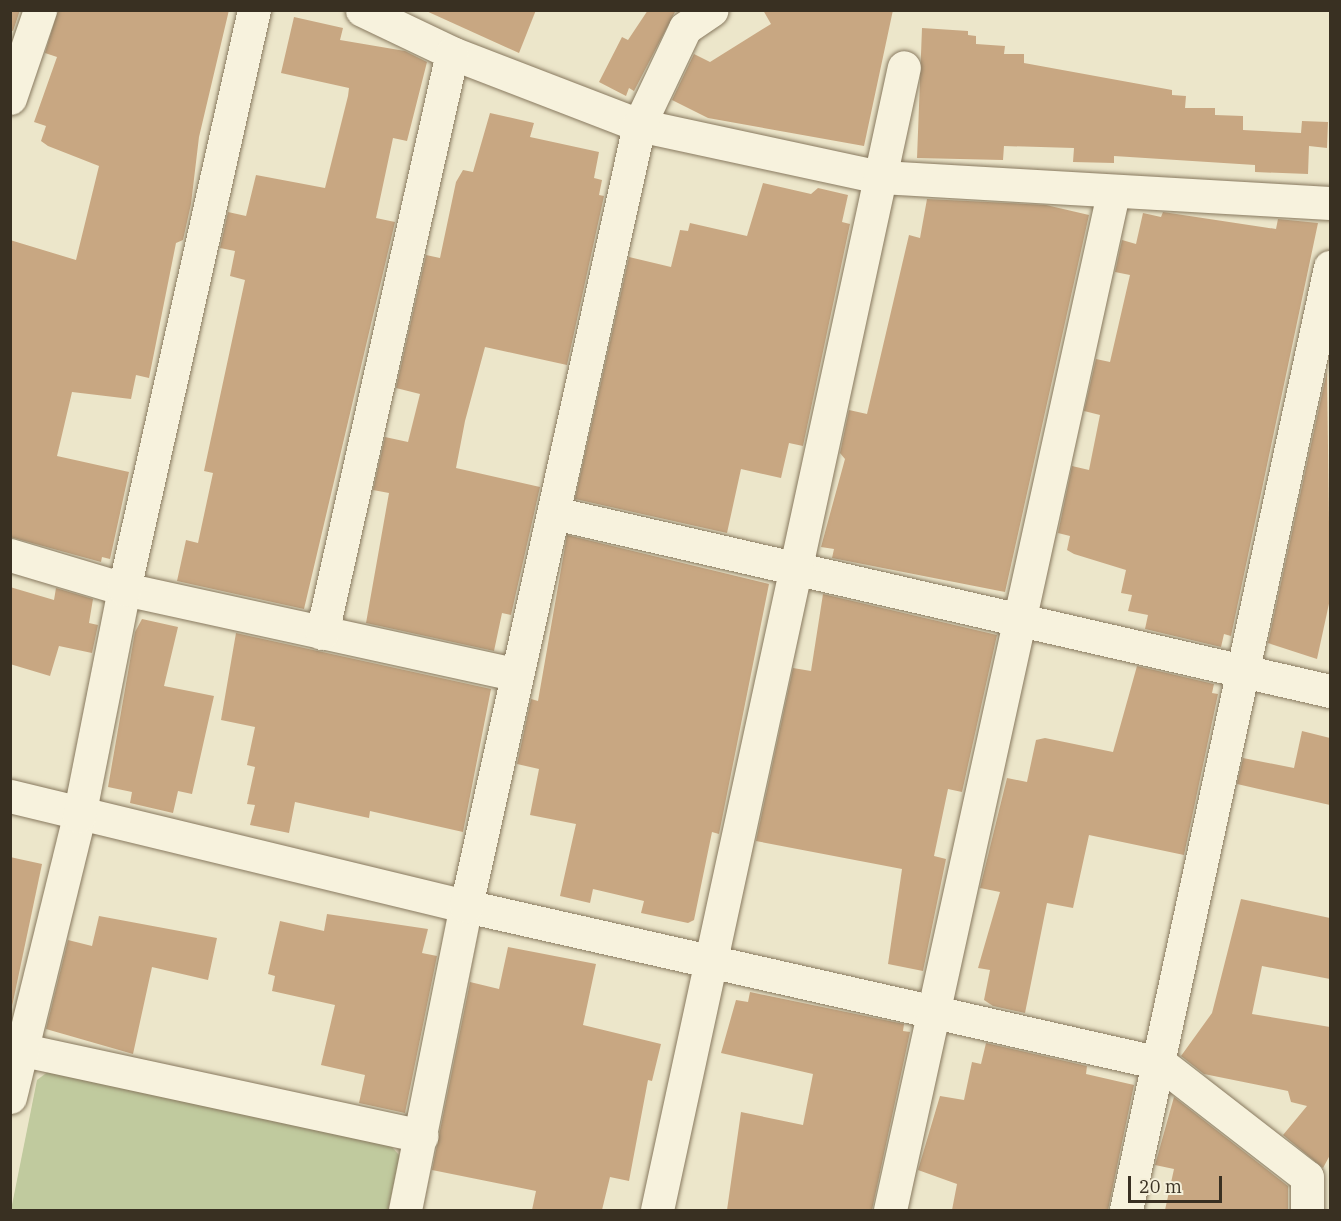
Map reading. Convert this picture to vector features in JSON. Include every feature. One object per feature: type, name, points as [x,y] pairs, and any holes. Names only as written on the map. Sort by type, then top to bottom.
[{"type":"street","points":[[10,98],[40,10]]},
{"type":"street","points":[[10,1097],[15,1049],[79,816],[124,589],[254,10]]},
{"type":"street","points":[[362,10],[452,53],[639,125],[880,177],[1113,193],[1330,202]]},
{"type":"street","points":[[405,1210],[466,906],[639,125],[684,28],[712,10]]},
{"type":"street","points":[[322,633],[452,53]]},
{"type":"street","points":[[657,1210],[904,67]]},
{"type":"street","points":[[890,1210],[1113,193]]},
{"type":"street","points":[[1126,1210],[1160,1063],[1330,267]]},
{"type":"street","points":[[554,513],[1330,691]]},
{"type":"street","points":[[10,555],[124,589],[517,675]]},
{"type":"street","points":[[10,796],[79,816],[466,906],[711,962],[933,1009],[1160,1063],[1306,1177],[1307,1210]]},
{"type":"street","points":[[15,1049],[421,1136]]},
{"type":"green space","points":[[49,1071],[390,1145],[400,1156],[388,1210],[11,1210],[37,1080]]},
{"type":"building","points":[[10,10],[20,10],[13,31],[10,30]]},
{"type":"building","points":[[58,10],[229,10],[199,137],[191,204],[183,240],[176,243],[149,378],[136,375],[131,399],[72,392],[57,456],[129,472],[110,559],[102,557],[101,562],[10,537],[10,240],[76,260],[99,166],[48,146],[41,141],[46,126],[34,122],[57,57],[45,53]]},
{"type":"building","points":[[424,10],[536,10],[519,53]]},
{"type":"building","points":[[648,10],[676,10],[634,91],[629,88],[626,96],[599,82],[622,37],[628,40]]},
{"type":"building","points":[[763,10],[893,10],[864,146],[708,118],[672,100],[694,54],[710,62],[771,24]]},
{"type":"building","points":[[294,17],[343,28],[340,40],[405,51],[427,62],[407,141],[393,138],[376,218],[395,222],[304,609],[177,581],[186,540],[198,543],[213,473],[204,471],[245,280],[230,276],[235,251],[220,248],[228,212],[246,216],[256,175],[325,188],[348,96],[349,88],[281,73]]},
{"type":"building","points":[[922,28],[968,31],[968,35],[976,36],[976,44],[1005,46],[1004,54],[1024,54],[1024,63],[1172,90],[1172,95],[1186,96],[1185,108],[1215,108],[1215,115],[1243,116],[1243,130],[1301,133],[1302,121],[1328,122],[1327,148],[1309,146],[1308,174],[1255,172],[1255,165],[1114,156],[1114,163],[1073,162],[1074,148],[1004,146],[1003,160],[917,158]]},
{"type":"building","points":[[490,113],[534,123],[530,137],[599,152],[594,178],[602,180],[599,195],[604,196],[567,365],[485,347],[465,421],[456,468],[540,487],[511,615],[502,613],[494,651],[366,623],[389,493],[373,490],[385,437],[408,442],[420,394],[396,388],[426,255],[440,258],[456,182],[463,170],[473,172]]},
{"type":"building","points":[[763,183],[811,194],[818,188],[848,195],[842,222],[850,224],[803,446],[789,443],[781,478],[741,469],[727,533],[575,499],[629,257],[671,267],[680,230],[688,231],[690,223],[747,236]]},
{"type":"building","points":[[927,199],[1046,205],[1089,215],[1005,592],[832,558],[834,549],[821,547],[845,459],[840,453],[849,410],[867,414],[909,235],[920,238]]},
{"type":"building","points":[[1163,212],[1276,229],[1278,219],[1318,223],[1231,636],[1224,634],[1221,647],[1145,629],[1148,615],[1128,611],[1132,595],[1121,593],[1126,570],[1074,554],[1067,550],[1070,536],[1058,533],[1072,466],[1089,470],[1100,415],[1084,411],[1096,359],[1110,362],[1130,275],[1115,272],[1122,240],[1136,244],[1143,213],[1161,217]]},
{"type":"building","points":[[1327,371],[1330,599],[1317,659],[1268,643]]},
{"type":"building","points":[[567,535],[769,584],[719,834],[712,832],[694,920],[688,923],[641,913],[644,901],[593,889],[590,903],[560,896],[576,824],[530,815],[539,769],[517,764],[531,699],[538,701]]},
{"type":"building","points":[[10,587],[54,600],[56,588],[93,599],[89,623],[98,625],[92,653],[59,646],[50,676],[10,664]]},
{"type":"building","points":[[823,594],[997,635],[962,792],[948,789],[934,856],[946,859],[923,971],[888,964],[902,869],[756,841],[793,668],[811,671]]},
{"type":"building","points":[[142,619],[178,627],[164,686],[214,696],[192,794],[178,791],[173,813],[130,803],[132,792],[108,787],[135,632]]},
{"type":"building","points":[[236,633],[491,689],[463,832],[370,811],[369,818],[295,802],[289,833],[250,825],[255,805],[247,804],[255,767],[247,765],[255,727],[221,720]]},
{"type":"building","points":[[1137,666],[1214,684],[1212,693],[1218,694],[1184,855],[1089,835],[1073,908],[1047,903],[1025,1013],[993,1006],[984,1000],[990,970],[978,968],[1000,892],[980,888],[1007,778],[1027,782],[1036,740],[1045,738],[1113,752]]},
{"type":"building","points":[[1302,731],[1330,738],[1330,805],[1237,784],[1243,758],[1294,768]]},
{"type":"building","points":[[10,857],[42,864],[10,1016]]},
{"type":"building","points":[[1241,899],[1330,918],[1330,979],[1262,966],[1252,1014],[1330,1027],[1330,1155],[1323,1168],[1283,1135],[1307,1106],[1291,1102],[1288,1091],[1204,1074],[1181,1056],[1212,1013]]},
{"type":"building","points":[[327,914],[428,929],[422,953],[437,956],[405,1113],[359,1103],[365,1075],[321,1065],[335,1005],[272,991],[275,976],[268,974],[280,921],[324,931]]},
{"type":"building","points":[[99,916],[217,938],[208,980],[152,967],[133,1054],[46,1029],[68,940],[92,946]]},
{"type":"building","points":[[508,947],[596,964],[583,1025],[661,1044],[652,1081],[648,1080],[629,1181],[610,1177],[602,1210],[532,1210],[536,1191],[432,1170],[470,982],[499,989]]},
{"type":"building","points":[[750,992],[904,1024],[903,1031],[910,1032],[872,1210],[727,1210],[741,1112],[803,1125],[813,1074],[721,1053],[736,1000],[748,1002]]},
{"type":"building","points":[[986,1043],[1087,1066],[1086,1074],[1134,1085],[1108,1210],[952,1210],[957,1184],[918,1170],[940,1096],[964,1100],[972,1062],[981,1064]]},
{"type":"building","points":[[1174,1097],[1288,1186],[1288,1210],[1165,1210],[1174,1169],[1155,1165]]}]
